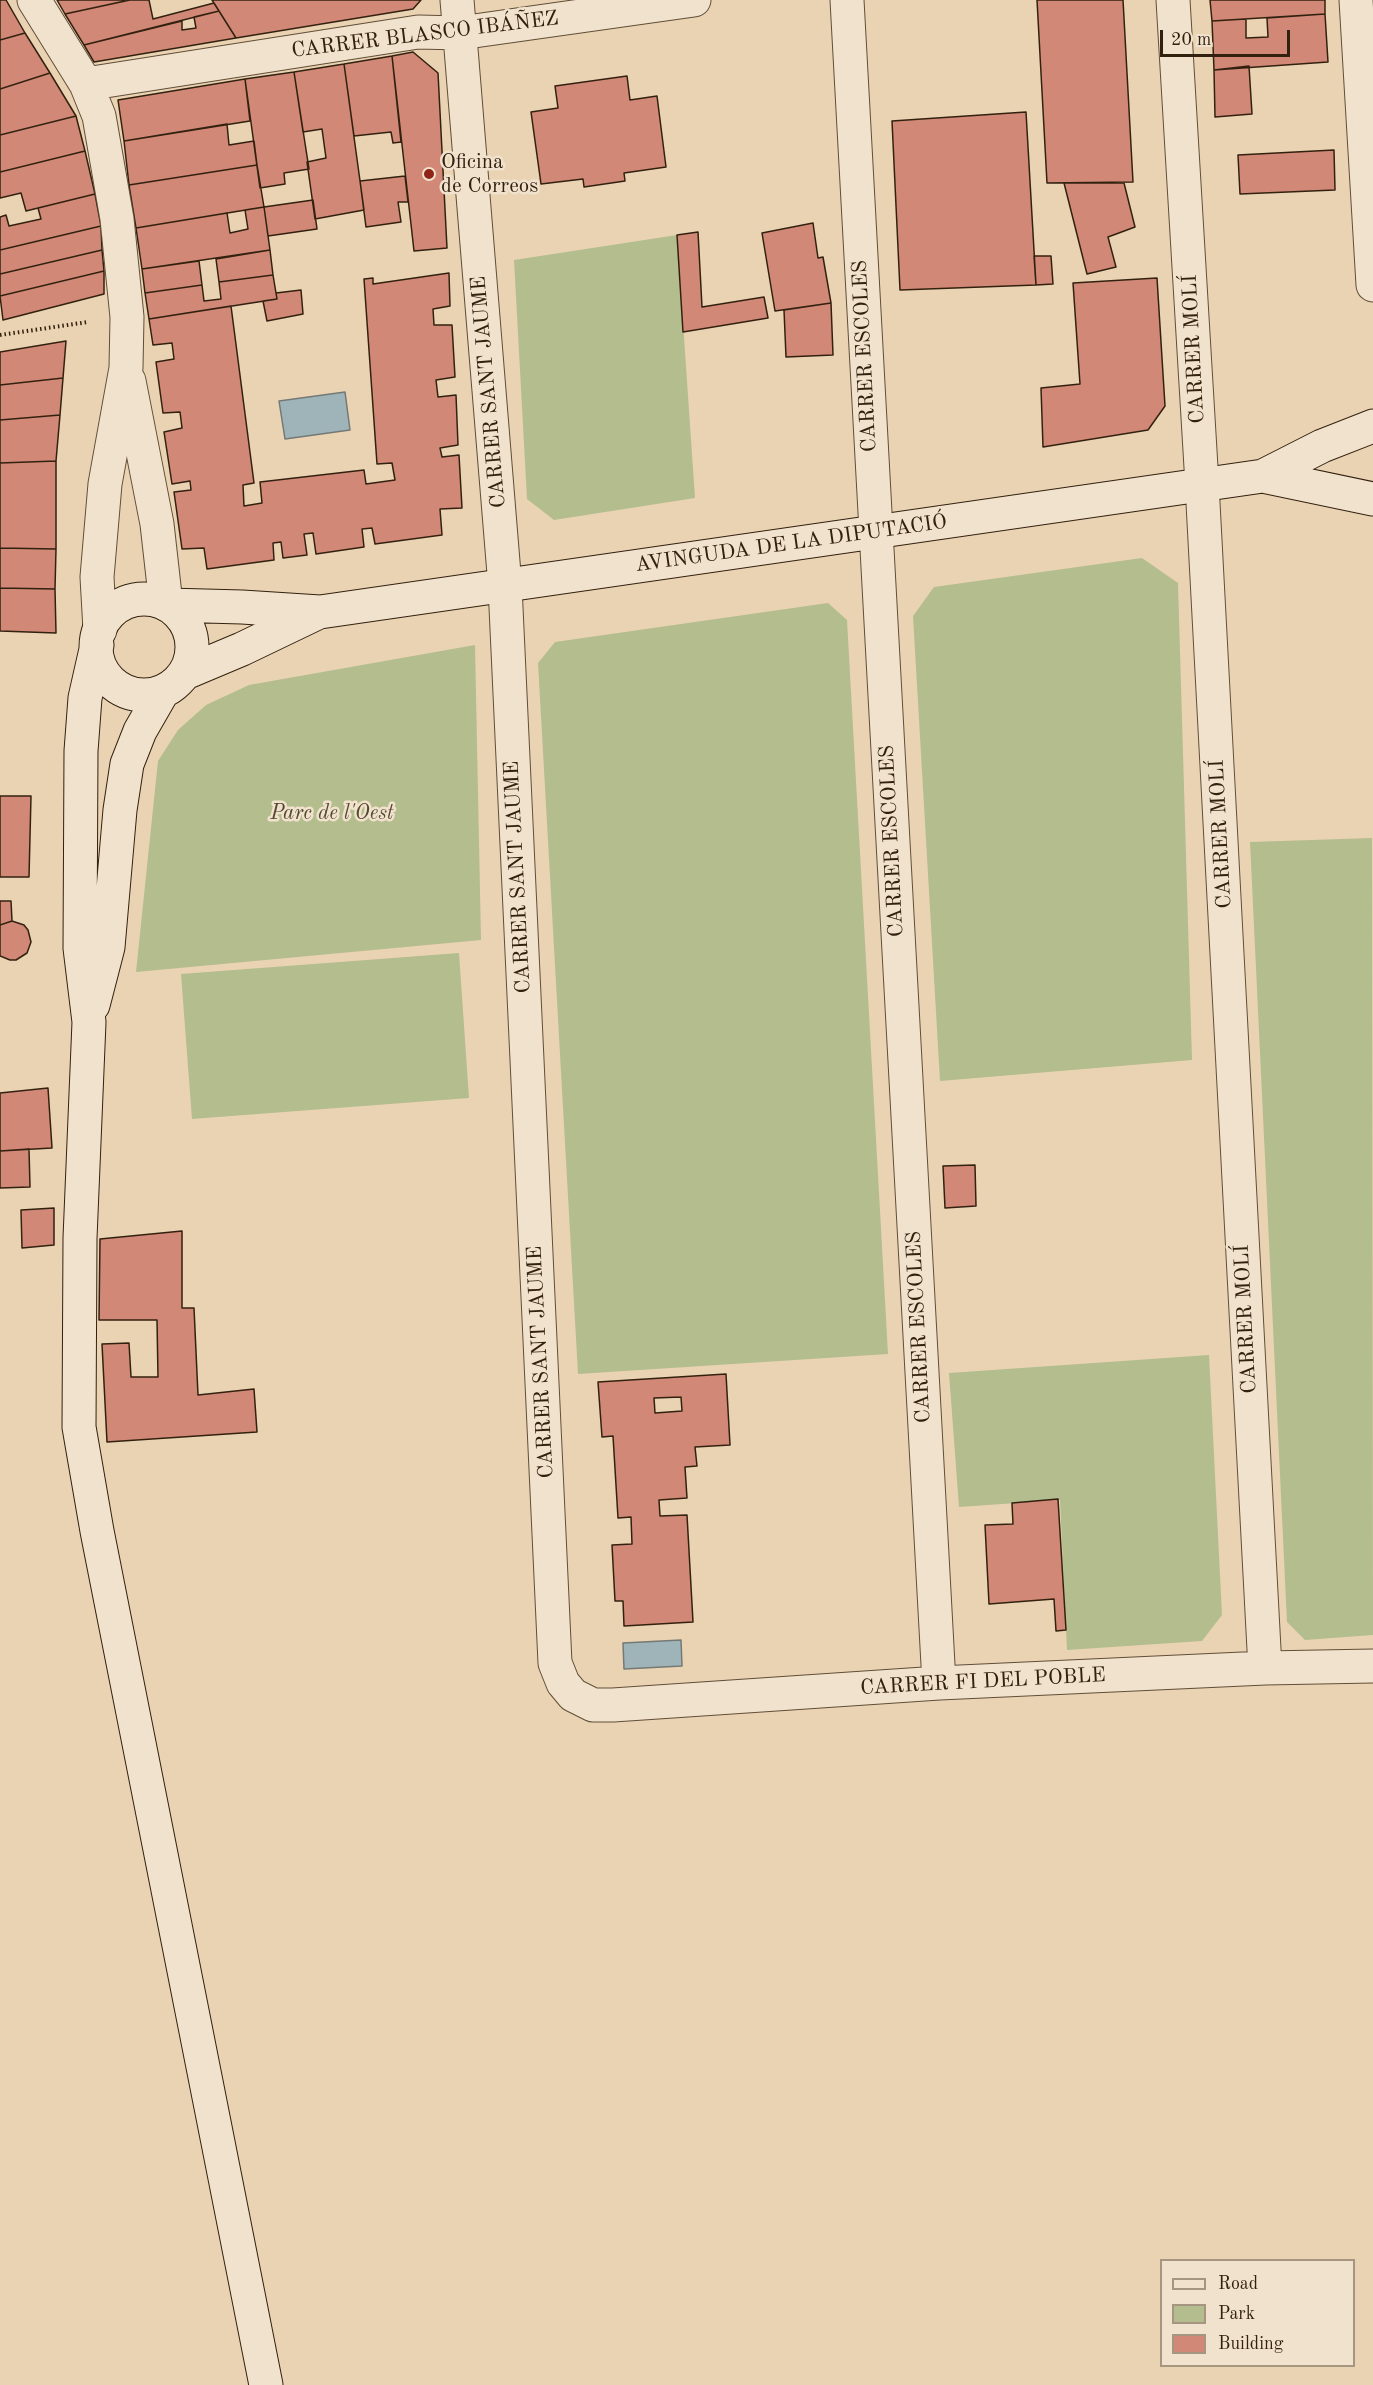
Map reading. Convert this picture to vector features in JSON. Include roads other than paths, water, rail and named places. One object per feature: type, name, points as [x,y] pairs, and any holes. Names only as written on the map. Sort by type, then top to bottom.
[{"type":"street","points":[[34,0],[86,84],[99,116],[117,219],[127,317],[126,368],[105,484],[97,577],[100,664],[110,681],[117,687],[135,694],[145,695],[174,682]]},
{"type":"street","name":"CARRER SANT JAUME","points":[[457,0],[505,586],[555,1664],[563,1683],[573,1695],[592,1705]]},
{"type":"street","name":"CARRER BLASCO IBÁÑEZ","points":[[86,84],[418,32],[460,33],[694,0]]},
{"type":"street","name":"CARRER ESCOLES","points":[[847,0],[874,532],[939,1683]]},
{"type":"street","name":"CARRER MOLÍ","points":[[1173,0],[1202,484],[1265,1668]]},
{"type":"street","points":[[1356,0],[1372,285]]},
{"type":"street","points":[[126,368],[157,524],[167,605]]},
{"type":"street","points":[[1263,476],[1322,446],[1373,426]]},
{"type":"street","points":[[1263,476],[1373,499]]},
{"type":"street","name":"AVINGUDA DE LA DIPUTACIÓ","points":[[167,605],[320,612],[1263,476]]},
{"type":"street","points":[[89,1022],[108,947],[120,810],[127,764],[140,731],[174,682],[192,648],[191,635],[179,614],[167,605],[153,600],[127,603],[111,614],[98,637],[85,698],[81,751],[80,948],[89,1022],[80,1238],[79,1427],[97,1531],[266,2385]]},
{"type":"street","name":"AVINGUDA DE LA DIPUTACIÓ","points":[[174,682],[320,612]]},
{"type":"street","name":"CARRER FI DEL POBLE","points":[[592,1705],[939,1683],[1265,1668],[1373,1666]]},
{"type":"place","name":"Oficina de Correos","points":[[429,174]]},
{"type":"park label","name":"Parc de l'Oest","points":[[332,813]]}]
